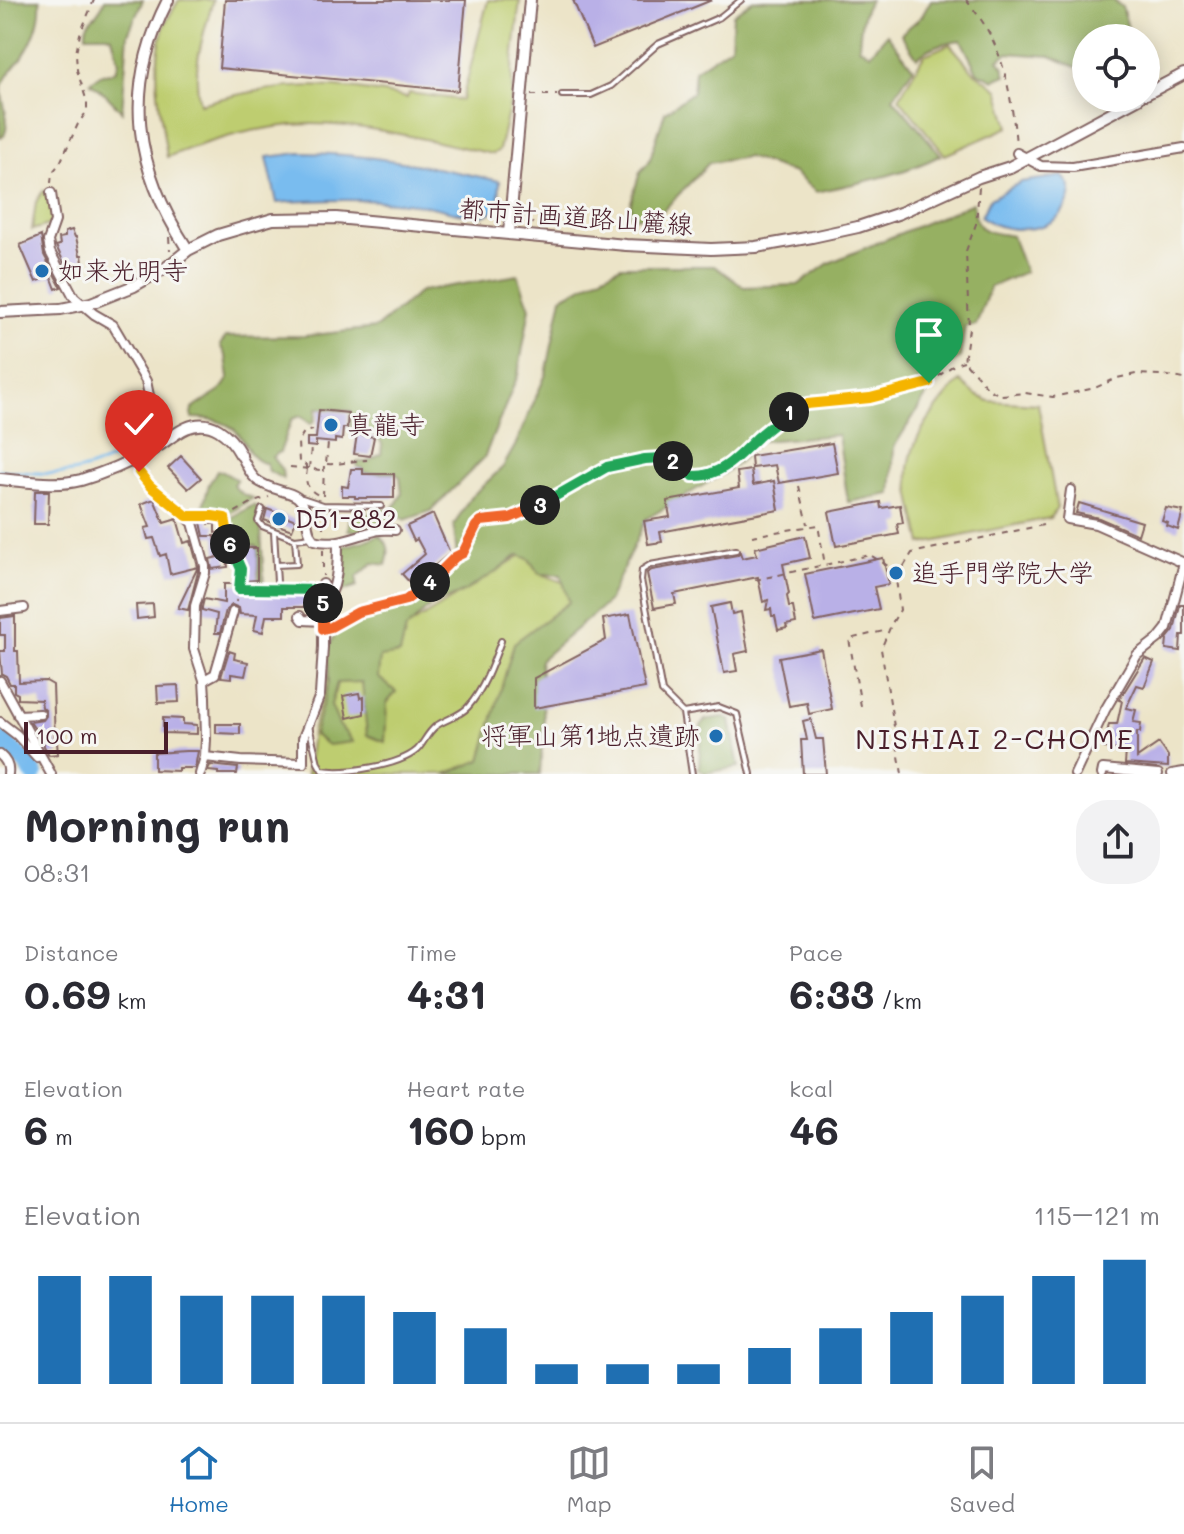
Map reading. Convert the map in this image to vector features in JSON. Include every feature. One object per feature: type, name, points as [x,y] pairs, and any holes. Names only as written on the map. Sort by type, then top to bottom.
[{"type":"street","points":[[168,0],[144,64],[139,107],[145,159],[151,180],[188,250]]},
{"type":"street","points":[[509,233],[530,0]]},
{"type":"street","points":[[1160,87],[1184,74]]},
{"type":"street","name":"都市計画道路山麓線","points":[[0,312],[61,309],[91,303],[134,286],[167,267],[188,250],[218,235],[273,219],[336,218],[626,245],[711,249],[756,247],[812,237],[858,227],[900,213],[979,177],[1010,167],[1021,155],[1110,112]]},
{"type":"street","points":[[1021,155],[1041,166],[1073,167],[1184,148]]},
{"type":"street","points":[[51,193],[55,221],[48,241],[50,252],[74,297],[113,325],[146,381],[152,410],[153,450]]},
{"type":"street","points":[[0,479],[69,483],[153,450],[185,428],[202,425],[218,429],[233,441],[253,478],[269,487],[296,495],[305,508],[311,537],[318,541],[338,542],[378,530],[395,530]]},
{"type":"street","points":[[132,459],[150,486],[187,516],[196,530],[205,566],[195,606],[194,649],[204,680],[206,739],[200,774]]},
{"type":"street","points":[[1071,490],[1067,519],[1096,524],[1184,563],[1167,628],[1137,655],[1105,710],[1075,774]]},
{"type":"street","points":[[323,608],[337,575],[338,542]]},
{"type":"street","points":[[205,757],[303,763],[303,738],[320,695],[323,587]]},
{"type":"street","points":[[1173,600],[1184,602]]},
{"type":"street","points":[[0,611],[24,608]]},
{"type":"street","points":[[204,680],[215,674],[233,612]]},
{"type":"street","points":[[300,616],[303,620],[323,625]]},
{"type":"street","points":[[0,681],[50,774]]},
{"type":"street","points":[[18,715],[40,714]]},
{"type":"street","points":[[0,722],[35,754],[50,774]]},
{"type":"street","points":[[12,731],[24,724]]},
{"type":"street","points":[[0,755],[9,769],[8,774]]},
{"type":"street","points":[[1102,774],[1103,769],[1158,774]]},
{"type":"street","points":[[1172,774],[1184,772]]},
{"type":"lane","points":[[562,95],[591,95],[611,86],[658,44],[720,17],[741,0]]},
{"type":"lane","points":[[296,495],[323,505],[381,506]]},
{"type":"lane","points":[[262,509],[258,521],[262,526],[295,539],[311,537]]},
{"type":"lane","points":[[274,531],[277,582]]},
{"type":"lane","points":[[276,565],[297,564],[295,539]]},
{"type":"lane","points":[[692,774],[683,713],[662,692],[641,580],[642,570],[650,565],[736,550]]},
{"type":"lane","points":[[309,723],[322,770],[330,773],[349,772],[397,761],[417,749],[439,724],[466,710],[479,692],[501,641]]},
{"type":"lane","points":[[683,713],[719,707],[737,714],[751,774]]},
{"type":"path","points":[[51,193],[52,173],[87,111],[76,61],[80,34],[94,0]]},
{"type":"path","points":[[966,0],[995,44],[1006,80],[1021,155]]},
{"type":"path","points":[[530,95],[562,95]]},
{"type":"path","points":[[964,361],[969,329],[966,251],[976,224],[979,177]]},
{"type":"path","points":[[520,202],[522,214],[529,223],[543,227]]},
{"type":"path","points":[[169,253],[171,248]]},
{"type":"path","points":[[964,361],[987,387],[1001,395],[1025,393],[1053,397],[1095,388],[1136,374],[1184,379]]},
{"type":"path","points":[[323,625],[331,627],[358,612],[406,600],[428,585],[449,562],[463,553],[481,521],[518,516],[598,470],[631,461],[661,458],[671,459],[693,476],[712,473],[737,460],[758,437],[798,406],[870,398],[923,386],[964,361]]},
{"type":"path","points":[[308,469],[298,460],[298,442],[304,432],[313,430]]},
{"type":"path","points":[[311,448],[306,481],[308,488],[323,496],[323,470],[328,443]]},
{"type":"path","points":[[326,464],[341,465],[367,460]]},
{"type":"path","points":[[290,467],[323,470]]},
{"type":"path","points":[[799,486],[809,527]]},
{"type":"path","points":[[187,516],[225,518],[260,499],[275,496],[279,490]]},
{"type":"path","points":[[323,509],[323,536]]},
{"type":"path","points":[[225,518],[231,548],[241,569],[233,612]]},
{"type":"path","points":[[902,774],[881,649],[900,610],[896,579],[912,553],[1048,524]]},
{"type":"path","points":[[752,536],[818,525],[825,565]]},
{"type":"path","points":[[239,589],[323,587],[323,548]]},
{"type":"path","points":[[755,580],[870,555],[900,573]]},
{"type":"path","points":[[861,706],[849,639],[889,630]]},
{"type":"green space","points":[[0,0],[40,0],[40,8],[32,39],[2,86],[7,123],[4,136],[0,137]]},
{"type":"green space","points":[[105,0],[143,0],[128,34],[122,112],[90,82],[116,70],[119,62],[112,37],[86,35],[88,24]]},
{"type":"green space","points":[[179,0],[213,0],[198,64],[200,104],[253,92],[303,86],[353,88],[407,98],[409,93],[462,100],[488,0],[520,0],[512,96],[499,150],[493,154],[379,130],[311,124],[238,134],[167,157],[158,92],[158,59],[164,27]]},
{"type":"green space","points":[[753,0],[870,0],[863,17],[859,47],[870,54],[887,34],[913,68],[893,98],[941,155],[896,173],[816,192],[794,173],[747,157],[709,163],[658,216],[652,219],[630,216],[640,172],[649,162],[665,112],[693,92],[695,70],[731,46],[733,15]]},
{"type":"green space","points":[[931,0],[1113,0],[1122,7],[1127,24],[1072,24],[1072,65],[1050,56],[1008,53],[998,60],[1006,75],[994,80],[977,72],[961,40],[937,46],[917,58],[901,34],[922,16]]},
{"type":"green space","points":[[950,44],[973,71],[998,89],[1009,127],[945,155],[899,98],[924,55]]},
{"type":"green space","points":[[43,191],[50,192],[52,224],[32,230],[36,202]]},
{"type":"green space","points":[[973,203],[979,226],[1012,236],[1025,272],[990,287],[976,325],[965,326],[960,358],[938,373],[894,447],[891,494],[848,502],[838,435],[760,441],[724,473],[646,519],[608,602],[540,660],[544,720],[540,774],[445,774],[481,760],[514,643],[569,602],[561,575],[539,574],[529,559],[518,555],[463,592],[430,606],[406,629],[400,654],[380,657],[378,677],[396,692],[387,703],[385,742],[367,735],[362,682],[337,683],[331,705],[339,725],[353,742],[328,745],[314,735],[329,681],[328,651],[338,625],[358,613],[407,602],[439,580],[457,559],[454,525],[470,498],[503,467],[515,446],[546,374],[562,297],[621,266],[714,266],[744,287],[798,285],[829,263]]},
{"type":"green space","points":[[518,275],[530,308],[518,375],[484,458],[431,511],[405,520],[398,516],[393,509],[402,494],[400,477],[395,473],[364,473],[363,468],[357,467],[357,462],[367,462],[381,454],[382,444],[376,434],[350,426],[351,411],[317,408],[311,424],[300,416],[292,419],[280,452],[272,457],[282,470],[283,479],[269,471],[266,463],[256,459],[231,427],[216,420],[193,418],[191,414],[192,409],[220,391],[229,378],[226,357],[220,345],[226,337],[305,336],[376,328],[421,291]]},
{"type":"green space","points":[[960,381],[976,395],[989,401],[1038,404],[1057,508],[1050,518],[922,544],[909,482],[912,453],[932,414]]},
{"type":"green space","points":[[217,471],[237,480],[233,484],[237,490],[253,498],[225,516],[201,514],[209,484]]},
{"type":"green space","points":[[254,505],[260,510],[257,521],[261,529],[264,586],[259,586],[257,546],[232,543],[228,519]]},
{"type":"green space","points":[[380,507],[392,512],[394,524],[354,532],[348,530],[350,517],[375,514]]},
{"type":"green space","points":[[379,535],[388,548],[386,565],[373,563],[357,577],[357,586],[340,592],[341,547]]},
{"type":"green space","points":[[523,554],[542,574],[572,586],[585,609],[525,647],[504,774],[307,774],[312,731],[335,649],[391,637]]},
{"type":"green space","points":[[723,717],[730,720],[739,767],[705,773],[699,768],[701,726],[705,720]]},
{"type":"water","points":[[300,153],[376,158],[500,181],[498,200],[492,211],[483,215],[371,200],[277,203],[267,157]]},
{"type":"water","points":[[1062,176],[1070,186],[1067,204],[1061,214],[1043,226],[1009,228],[998,226],[981,216],[990,199],[1021,182]]},
{"type":"building","points":[[225,0],[466,0],[458,91],[219,68]]},
{"type":"building","points":[[573,0],[712,0],[593,48]]},
{"type":"building","points":[[72,230],[83,263],[67,269],[56,246],[60,245],[59,238],[65,237],[65,232]]},
{"type":"building","points":[[41,236],[44,255],[61,287],[56,289],[51,276],[36,282],[20,245]]},
{"type":"building","points":[[319,410],[348,413],[347,428],[343,428],[342,440],[335,439],[335,443],[316,441],[316,447],[307,446],[307,438],[316,438]]},
{"type":"building","points":[[357,434],[374,437],[370,456],[354,454]]},
{"type":"building","points":[[832,443],[838,473],[779,483],[775,465],[752,468],[751,456]]},
{"type":"building","points":[[181,456],[201,478],[188,489],[168,468]]},
{"type":"building","points":[[351,469],[363,469],[363,474],[394,474],[394,498],[342,496],[342,486],[348,487]]},
{"type":"building","points":[[751,470],[753,485],[774,481],[779,510],[660,532],[662,542],[648,544],[644,521],[670,517],[667,501],[739,488],[737,472]]},
{"type":"building","points":[[35,491],[49,491],[48,524],[34,524]]},
{"type":"building","points":[[154,499],[164,523],[177,519],[184,543],[191,541],[198,567],[170,574],[166,554],[160,556],[154,538],[148,539],[145,528],[150,527],[141,504]]},
{"type":"building","points":[[880,502],[881,508],[900,505],[903,523],[897,524],[899,534],[836,546],[829,512]]},
{"type":"building","points":[[1079,503],[1142,522],[1138,535],[1099,518],[1076,513]]},
{"type":"building","points":[[1166,508],[1183,511],[1178,530],[1162,521]]},
{"type":"building","points":[[267,509],[296,520],[292,530],[264,520]]},
{"type":"building","points":[[433,514],[450,553],[412,585],[402,574],[425,554],[407,526]]},
{"type":"building","points":[[200,518],[209,518],[209,524],[215,524],[215,533],[224,532],[228,567],[212,569],[210,559],[218,557],[215,536],[204,536]]},
{"type":"building","points":[[805,536],[810,558],[783,564],[789,607],[793,607],[796,623],[786,625],[787,628],[778,630],[771,609],[766,610],[768,600],[763,602],[758,577],[674,594],[676,604],[654,608],[647,573],[652,570],[740,552],[742,558],[757,555],[755,548]]},
{"type":"building","points":[[243,548],[257,548],[257,580],[244,581]]},
{"type":"building","points":[[883,558],[889,584],[874,587],[879,609],[815,622],[805,574]]},
{"type":"building","points":[[198,567],[188,610],[178,608]]},
{"type":"building","points":[[224,584],[246,584],[246,593],[316,593],[316,611],[307,611],[306,607],[284,607],[284,616],[266,616],[263,632],[254,630],[257,615],[240,614],[239,608],[232,605],[226,610],[220,633],[215,633],[217,614],[202,610],[202,607],[204,599],[224,603]]},
{"type":"building","points":[[730,603],[732,614],[741,612],[748,651],[734,654],[737,671],[724,673],[711,607]]},
{"type":"building","points":[[153,604],[154,617],[137,619],[136,605]]},
{"type":"building","points":[[1180,605],[1184,605],[1184,635],[1181,635],[1180,651],[1166,649],[1167,639],[1174,630]]},
{"type":"building","points":[[630,614],[645,688],[534,708],[534,678],[606,640],[603,619]]},
{"type":"building","points":[[15,616],[19,682],[46,681],[53,685],[58,754],[49,755],[44,746],[43,732],[37,732],[30,722],[43,720],[46,716],[41,700],[18,699],[14,684],[10,684],[2,674],[0,651],[5,651],[5,635],[0,635],[0,618]]},
{"type":"building","points":[[821,649],[832,709],[809,714],[807,703],[789,706],[779,657]]},
{"type":"building","points":[[229,651],[235,653],[234,659],[248,662],[245,676],[231,674],[231,678],[221,677]]},
{"type":"building","points":[[1145,658],[1154,662],[1144,687],[1137,685],[1126,708],[1136,710],[1133,722],[1141,723],[1140,732],[1137,732],[1137,758],[1159,743],[1168,756],[1168,767],[1125,764],[1126,751],[1104,748],[1109,724],[1117,724],[1122,701],[1119,700]]},
{"type":"building","points":[[178,685],[179,702],[158,703],[157,686]]},
{"type":"building","points":[[359,693],[360,698],[364,697],[364,714],[347,718],[343,696]]},
{"type":"building","points":[[163,718],[183,719],[183,724],[197,725],[197,734],[163,733]]},
{"type":"building","points":[[811,719],[816,739],[823,739],[826,774],[803,774],[801,740],[807,740],[803,721]]},
{"type":"building","points":[[216,724],[240,724],[240,734],[216,733]]},
{"type":"building","points":[[198,751],[195,768],[154,770],[154,753]]},
{"type":"building","points":[[210,765],[238,768],[237,774],[208,771]]},
{"type":"waterway","points":[[0,470],[48,474],[74,472],[147,441]]},
{"type":"waterway","points":[[0,739],[28,764],[34,774]]},
{"type":"place","name":"如来光明寺","points":[[42,271]]},
{"type":"place","name":"真龍寺","points":[[331,425]]},
{"type":"place","name":"D51-882","points":[[279,519]]},
{"type":"place","name":"追手門学院大学","points":[[896,573]]},
{"type":"place","name":"将軍山第1地点遺跡","points":[[716,736]]},
{"type":"district","name":"NISHIAI 2-CHOME","points":[[995,739]]},
{"type":"route","points":[[139,472],[150,486],[187,516],[225,518],[233,555],[241,569],[239,589],[323,590],[323,629],[358,612],[406,600],[428,585],[449,562],[463,553],[481,521],[518,516],[598,470],[631,461],[661,458],[671,459],[693,476],[701,476],[716,472],[737,460],[758,437],[798,406],[870,398],[929,383]]}]
